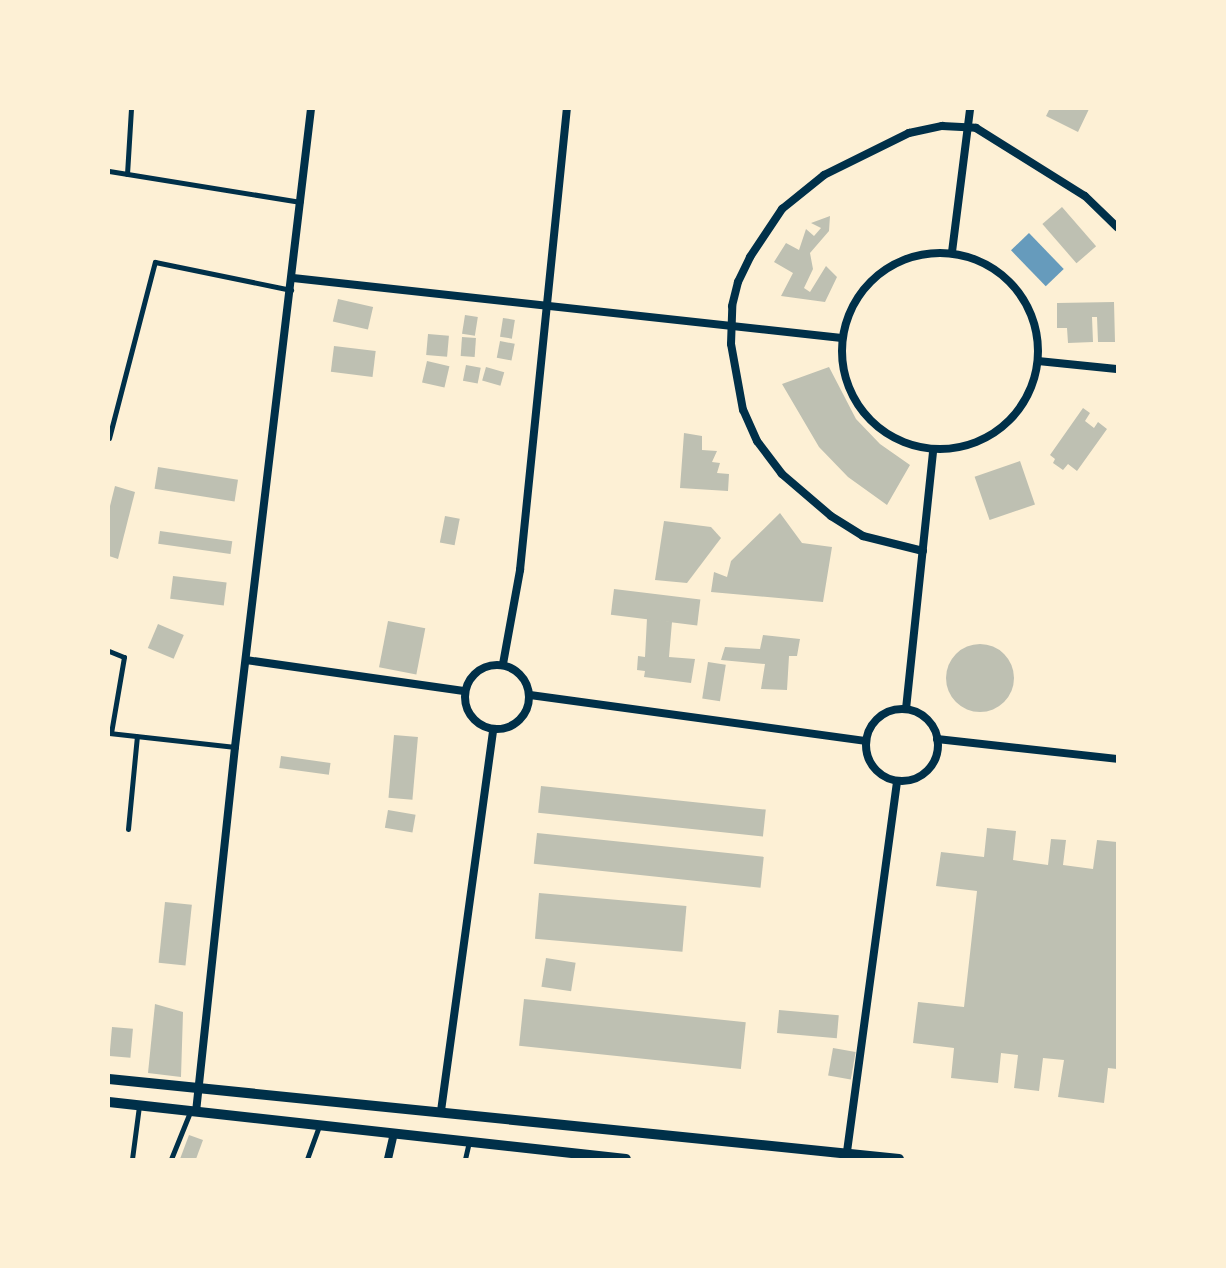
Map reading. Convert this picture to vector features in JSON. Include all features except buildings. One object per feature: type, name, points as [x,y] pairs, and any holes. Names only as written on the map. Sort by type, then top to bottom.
[{"type":"highway","points":[[109,1079],[201,1086],[847,1156],[899,1159]]},
{"type":"highway","points":[[109,1102],[626,1159]]},
{"type":"street","points":[[127,174],[131,109]]},
{"type":"street","points":[[171,1159],[193,1112],[201,1086],[235,747],[291,290],[311,109]]},
{"type":"street","points":[[503,664],[520,570],[567,109]]},
{"type":"street","points":[[952,252],[970,109]]},
{"type":"street","points":[[922,551],[864,536],[831,516],[782,474],[757,441],[743,410],[731,344],[732,306],[738,282],[772,223],[794,198],[833,170],[909,133],[942,126],[968,126],[1085,196],[1117,227]]},
{"type":"street","points":[[109,171],[301,202]]},
{"type":"street","points":[[952,252],[981,261],[1007,278],[1026,302],[1037,330],[1038,361],[1031,390],[1014,416],[997,431],[963,448],[933,450],[902,443],[874,426],[854,400],[843,370],[842,338],[851,308],[868,283],[892,264],[921,254],[952,252]]},
{"type":"street","points":[[109,438],[155,262],[291,290]]},
{"type":"street","points":[[292,278],[546,304],[842,338]]},
{"type":"street","points":[[1038,361],[1117,369]]},
{"type":"street","points":[[906,709],[933,450]]},
{"type":"street","points":[[109,651],[124,657],[110,733],[235,747]]},
{"type":"street","points":[[246,660],[464,691]]},
{"type":"street","points":[[503,664],[518,672],[527,684],[530,695],[522,718],[507,728],[493,730],[475,722],[466,708],[464,691],[472,675],[488,665],[503,664]]},
{"type":"street","points":[[530,695],[865,741]]},
{"type":"street","points":[[906,709],[927,719],[938,739],[938,750],[928,770],[919,777],[897,782],[877,772],[866,752],[865,741],[868,730],[884,713],[906,709]]},
{"type":"street","points":[[441,1111],[493,730]]},
{"type":"street","points":[[128,829],[137,736]]},
{"type":"street","points":[[938,739],[1117,758]]},
{"type":"street","points":[[847,1156],[897,782]]},
{"type":"street","points":[[132,1159],[139,1106]]},
{"type":"street","points":[[307,1159],[319,1126]]},
{"type":"street","points":[[388,1159],[394,1134]]},
{"type":"street","points":[[465,1159],[469,1142]]},
{"type":"water","points":[[1029,233],[1064,269],[1046,286],[1011,250]]}]
